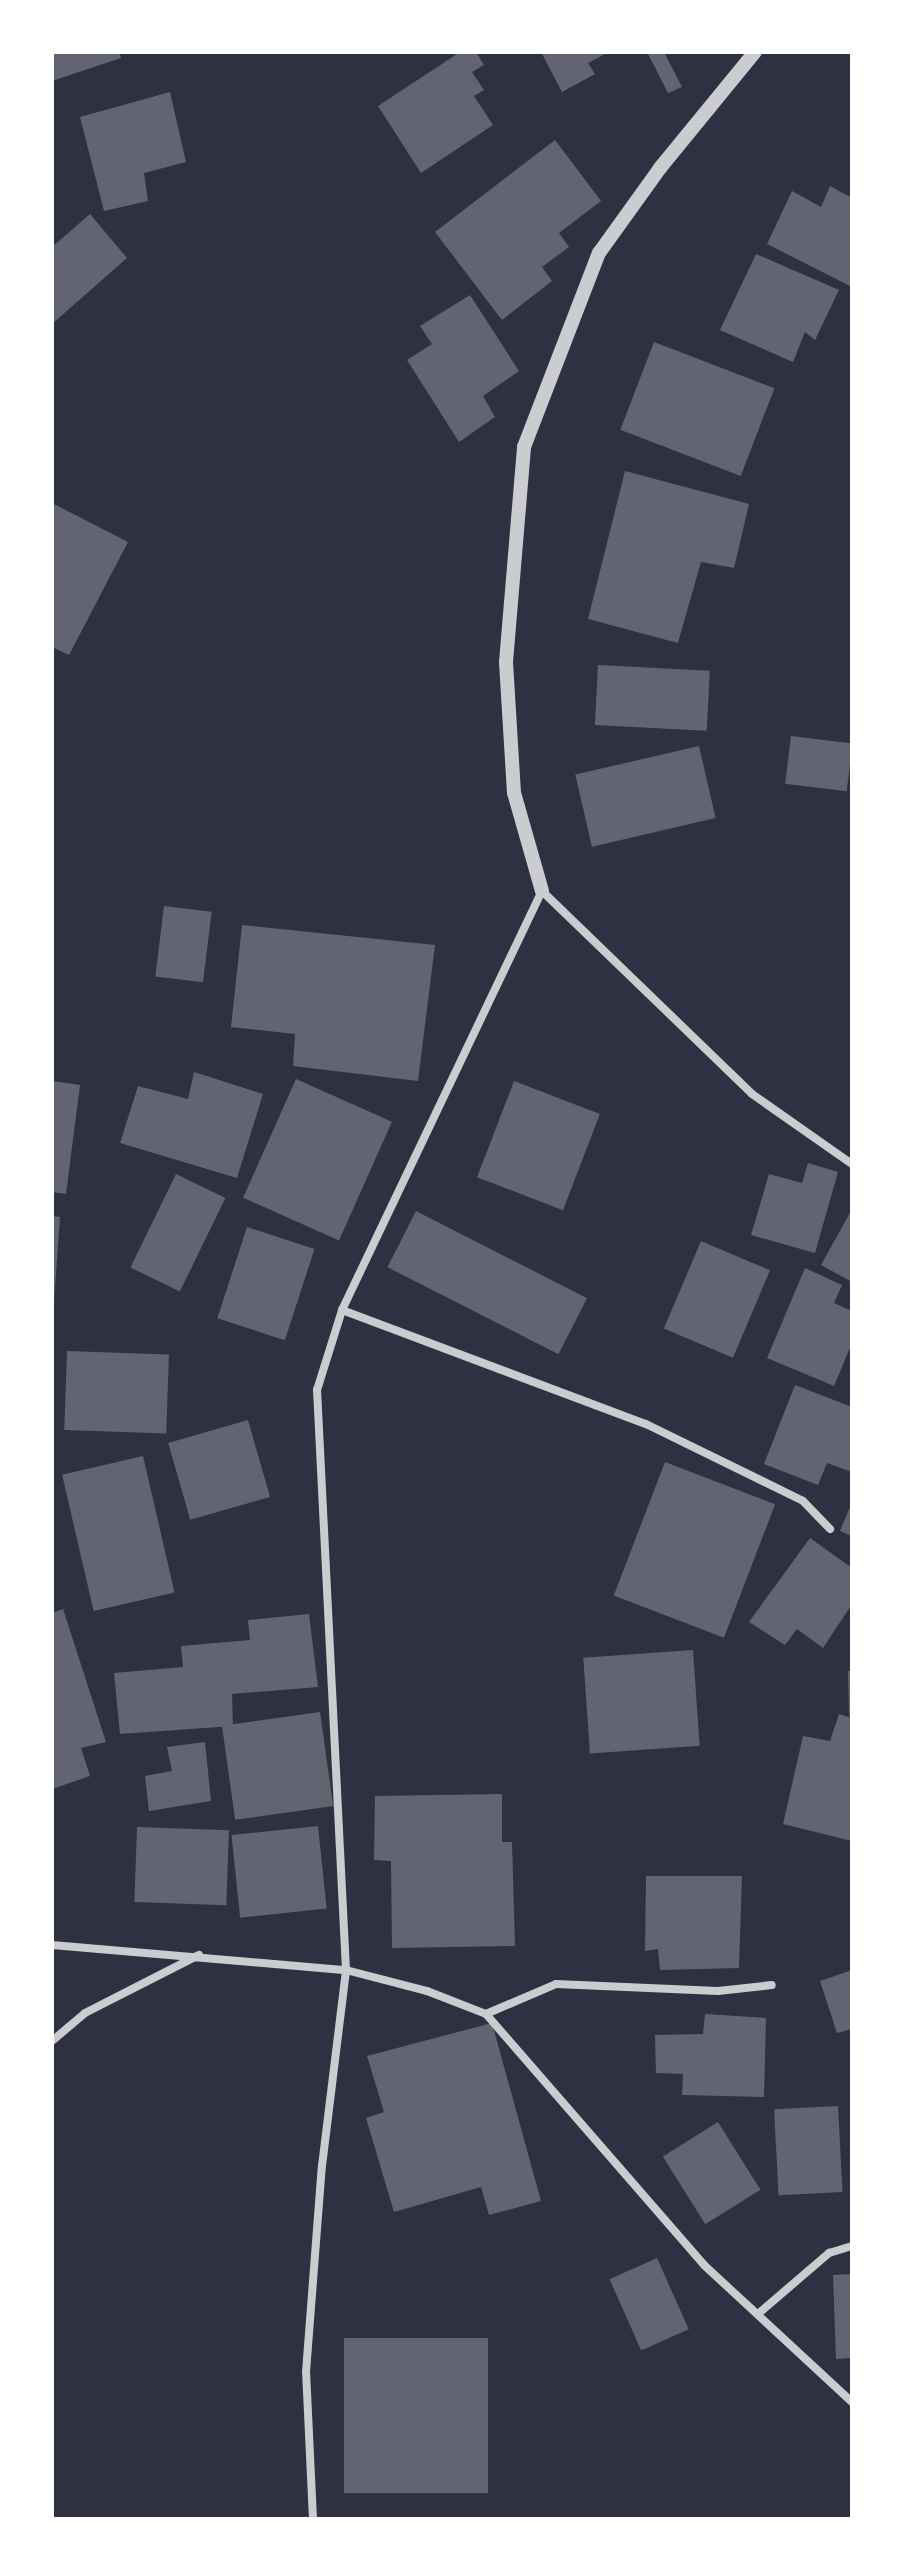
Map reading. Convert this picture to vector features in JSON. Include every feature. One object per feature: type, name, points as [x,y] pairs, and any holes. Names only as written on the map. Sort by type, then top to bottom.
[{"type":"street","points":[[755,52],[660,168],[599,253],[524,447],[506,662],[514,793],[542,891],[752,1094],[852,1164]]},
{"type":"street","points":[[313,2519],[306,2372],[322,2166],[346,1970],[317,1390],[342,1310],[542,891]]},
{"type":"street","points":[[342,1310],[646,1424],[803,1501],[830,1529]]},
{"type":"street","points":[[52,1945],[200,1955],[346,1970],[427,1991],[486,2014],[704,2265],[852,2402]]},
{"type":"street","points":[[52,2041],[85,2013],[200,1955]]},
{"type":"street","points":[[486,2014],[556,1984],[718,1991],[772,1985]]},
{"type":"street","points":[[758,2314],[829,2253],[852,2246]]},
{"type":"building","points":[[52,52],[119,52],[121,58],[52,81]]},
{"type":"building","points":[[460,52],[476,52],[484,65],[472,72],[484,90],[474,96],[493,125],[421,173],[378,106]]},
{"type":"building","points":[[541,52],[609,52],[588,63],[595,74],[562,92]]},
{"type":"building","points":[[647,52],[664,52],[682,87],[668,93]]},
{"type":"building","points":[[170,92],[186,162],[144,173],[148,201],[104,211],[80,117]]},
{"type":"building","points":[[555,140],[601,201],[559,233],[569,247],[542,267],[552,281],[502,320],[435,232]]},
{"type":"building","points":[[830,186],[852,198],[852,287],[767,244],[792,191],[821,207]]},
{"type":"building","points":[[90,214],[127,258],[52,324],[52,247]]},
{"type":"building","points":[[756,254],[839,290],[815,340],[805,332],[793,362],[720,330]]},
{"type":"building","points":[[470,295],[519,371],[483,396],[495,417],[459,442],[407,360],[432,344],[420,326]]},
{"type":"building","points":[[654,342],[774,388],[741,476],[620,430]]},
{"type":"building","points":[[625,471],[749,504],[734,568],[701,562],[678,643],[588,619]]},
{"type":"building","points":[[52,503],[128,542],[69,655],[52,647]]},
{"type":"building","points":[[598,665],[710,671],[707,731],[595,725]]},
{"type":"building","points":[[791,736],[852,743],[847,791],[785,784]]},
{"type":"building","points":[[699,746],[716,818],[592,847],[575,775]]},
{"type":"building","points":[[164,906],[212,912],[203,982],[155,976]]},
{"type":"building","points":[[242,925],[435,945],[418,1081],[293,1066],[295,1034],[231,1027]]},
{"type":"building","points":[[194,1072],[263,1094],[237,1178],[120,1143],[138,1086],[188,1099]]},
{"type":"building","points":[[296,1079],[392,1122],[339,1240],[243,1198]]},
{"type":"building","points":[[52,1081],[80,1085],[66,1194],[52,1192]]},
{"type":"building","points":[[514,1081],[600,1114],[563,1210],[477,1177]]},
{"type":"building","points":[[808,1163],[838,1172],[815,1253],[751,1235],[769,1174],[802,1183]]},
{"type":"building","points":[[176,1174],[225,1198],[180,1292],[130,1267]]},
{"type":"building","points":[[852,1209],[852,1282],[821,1265]]},
{"type":"building","points":[[416,1211],[587,1298],[558,1354],[387,1267]]},
{"type":"building","points":[[52,1216],[60,1217],[54,1301],[52,1301]]},
{"type":"building","points":[[247,1227],[315,1249],[285,1340],[217,1318]]},
{"type":"building","points":[[701,1241],[770,1270],[733,1358],[664,1328]]},
{"type":"building","points":[[805,1268],[842,1285],[834,1303],[852,1311],[852,1343],[834,1386],[767,1358]]},
{"type":"building","points":[[67,1351],[169,1355],[166,1434],[64,1430]]},
{"type":"building","points":[[795,1385],[852,1407],[852,1472],[827,1463],[818,1485],[764,1464]]},
{"type":"building","points":[[248,1420],[270,1497],[190,1520],[168,1443]]},
{"type":"building","points":[[143,1456],[174,1592],[94,1611],[62,1475]]},
{"type":"building","points":[[665,1462],[775,1504],[724,1638],[614,1596]]},
{"type":"building","points":[[852,1502],[852,1536],[840,1531]]},
{"type":"building","points":[[810,1538],[852,1568],[852,1604],[823,1648],[797,1629],[785,1645],[749,1622]]},
{"type":"building","points":[[63,1609],[106,1742],[81,1748],[90,1776],[52,1789],[52,1613]]},
{"type":"building","points":[[309,1614],[318,1687],[232,1694],[233,1726],[120,1734],[114,1673],[183,1667],[181,1646],[250,1640],[248,1620]]},
{"type":"building","points":[[693,1650],[700,1746],[590,1753],[583,1658]]},
{"type":"building","points":[[848,1671],[852,1671],[852,1716],[849,1716]]},
{"type":"building","points":[[320,1712],[333,1806],[235,1820],[222,1726]]},
{"type":"building","points":[[839,1714],[852,1718],[852,1841],[783,1824],[803,1736],[830,1741]]},
{"type":"building","points":[[205,1742],[211,1801],[149,1811],[145,1776],[172,1771],[167,1747]]},
{"type":"building","points":[[502,1794],[502,1842],[512,1842],[515,1946],[392,1948],[391,1861],[374,1860],[375,1796]]},
{"type":"building","points":[[318,1826],[327,1909],[240,1918],[231,1835]]},
{"type":"building","points":[[137,1827],[229,1830],[226,1905],[134,1902]]},
{"type":"building","points":[[646,1876],[742,1876],[739,1968],[660,1970],[658,1949],[645,1951]]},
{"type":"building","points":[[852,1970],[852,2029],[837,2033],[820,1981]]},
{"type":"building","points":[[705,2014],[766,2018],[764,2097],[682,2095],[683,2074],[656,2073],[655,2035],[703,2034]]},
{"type":"building","points":[[492,2023],[541,2201],[489,2215],[481,2187],[394,2212],[366,2118],[384,2112],[367,2056]]},
{"type":"building","points":[[838,2106],[843,2192],[779,2195],[774,2109]]},
{"type":"building","points":[[718,2122],[760,2190],[705,2224],[663,2156]]},
{"type":"building","points":[[657,2258],[689,2329],[641,2350],[609,2279]]},
{"type":"building","points":[[852,2274],[852,2358],[836,2359],[833,2275]]},
{"type":"building","points":[[344,2338],[488,2338],[488,2493],[344,2493]]}]
